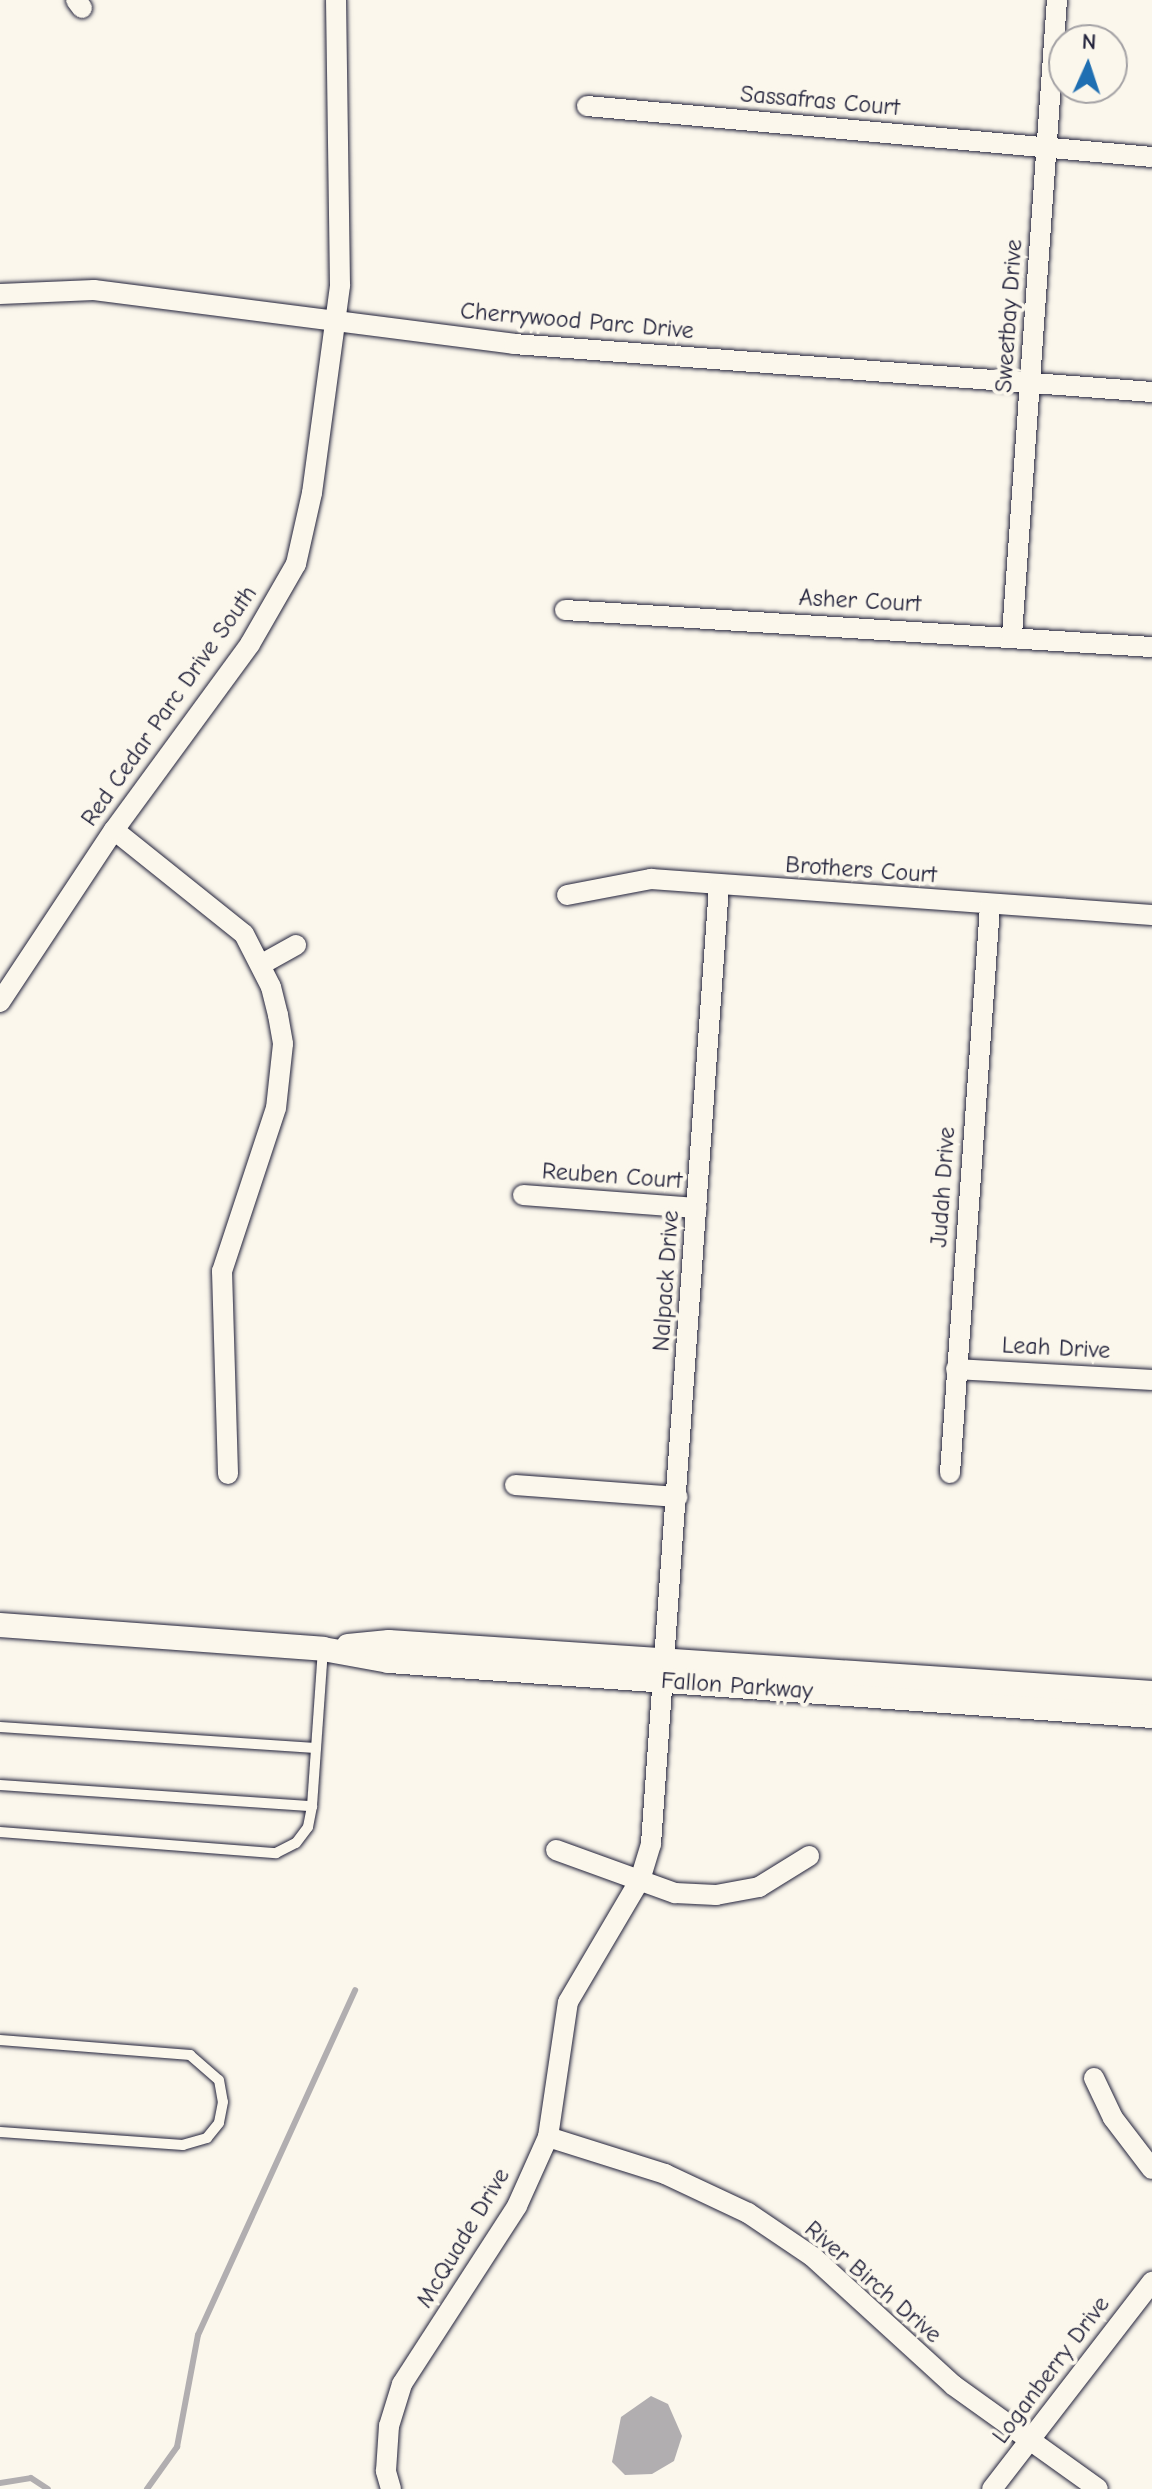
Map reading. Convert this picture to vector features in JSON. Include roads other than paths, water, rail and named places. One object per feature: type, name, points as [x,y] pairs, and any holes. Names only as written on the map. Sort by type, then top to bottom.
[{"type":"street","name":"Red Cedar Parc Drive South","points":[[0,1002],[114,830],[250,644],[296,564],[312,493],[332,322],[340,285],[336,0]]},
{"type":"street","name":"Sweetbay Drive","points":[[1012,635],[1057,0]]},
{"type":"street","name":"Sassafras Court","points":[[587,106],[1152,157]]},
{"type":"street","name":"Cherrywood Parc Drive","points":[[0,294],[94,290],[514,344],[1152,392]]},
{"type":"street","name":"Asher Court","points":[[565,610],[1012,635],[1152,647]]},
{"type":"street","points":[[114,830],[244,934],[262,964],[283,1044],[276,1108],[222,1271],[228,1474]]},
{"type":"street","name":"Brothers Court","points":[[567,895],[651,879],[990,906],[1152,915]]},
{"type":"street","name":"Nalpack Drive","points":[[664,1670],[719,885]]},
{"type":"street","name":"Judah Drive","points":[[950,1473],[990,906]]},
{"type":"street","points":[[262,964],[296,945]]},
{"type":"street","name":"Reuben Court","points":[[523,1195],[697,1208]]},
{"type":"street","name":"Leah Drive","points":[[956,1369],[1152,1380]]},
{"type":"street","points":[[515,1485],[678,1497]]},
{"type":"street","name":"Fallon Parkway","points":[[0,1625],[323,1649],[389,1642],[1152,1716]]},
{"type":"street","name":"Fallon Parkway","points":[[664,1670],[1152,1693]]},
{"type":"street","name":"McQuade Drive","points":[[391,2489],[386,2471],[389,2426],[402,2384],[517,2206],[548,2137],[568,2002],[640,1880],[651,1844],[664,1670]]},
{"type":"street","points":[[556,1850],[675,1893],[716,1895],[759,1887],[809,1856]]},
{"type":"street","points":[[1094,2078],[1113,2118],[1152,2169]]},
{"type":"street","name":"River Birch Drive","points":[[548,2137],[665,2174],[748,2213],[813,2257],[953,2385],[1098,2489]]},
{"type":"street","name":"Loganberry Drive","points":[[992,2489],[1032,2442],[1152,2282]]},
{"type":"lane","points":[[0,1832],[276,1853],[296,1843],[308,1827],[312,1806],[323,1649]]},
{"type":"lane","points":[[0,1727],[315,1748]]},
{"type":"lane","points":[[0,1785],[312,1806]]},
{"type":"lane","points":[[0,2040],[190,2055],[219,2080],[223,2102],[219,2123],[207,2138],[183,2145],[0,2132]]},
{"type":"waterway","points":[[147,2489],[177,2447],[198,2335],[355,1990]]},
{"type":"waterway","points":[[0,2483],[31,2478],[48,2489]]}]
